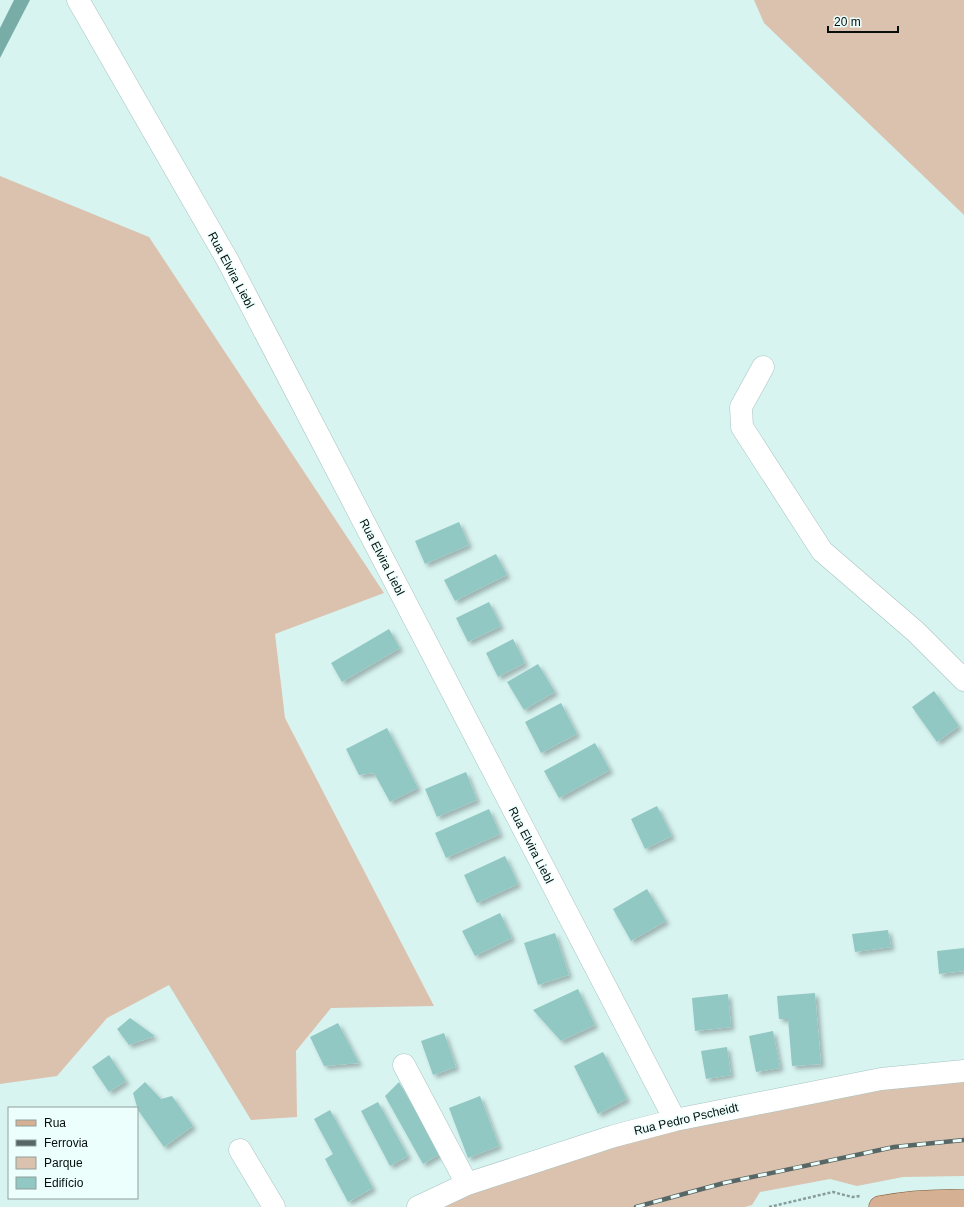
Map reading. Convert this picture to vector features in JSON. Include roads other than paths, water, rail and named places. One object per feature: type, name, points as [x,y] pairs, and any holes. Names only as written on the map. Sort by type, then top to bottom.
[{"type":"main road","points":[[874,1201],[964,1201]]},
{"type":"street","name":"Rua Elvira Liebl","points":[[78,0],[228,261],[675,1120]]},
{"type":"street","points":[[763,367],[741,407],[742,427],[822,551],[916,632],[964,680]]},
{"type":"street","points":[[404,1065],[467,1184]]},
{"type":"street","name":"Rua Pedro Pscheidt","points":[[418,1207],[467,1184],[614,1136],[675,1120],[881,1079],[964,1071]]},
{"type":"street","points":[[240,1150],[274,1207]]},
{"type":"water","points":[[14,0],[30,0],[0,58],[0,28]]},
{"type":"railway","points":[[636,1207],[724,1183],[894,1147],[964,1140]]}]
